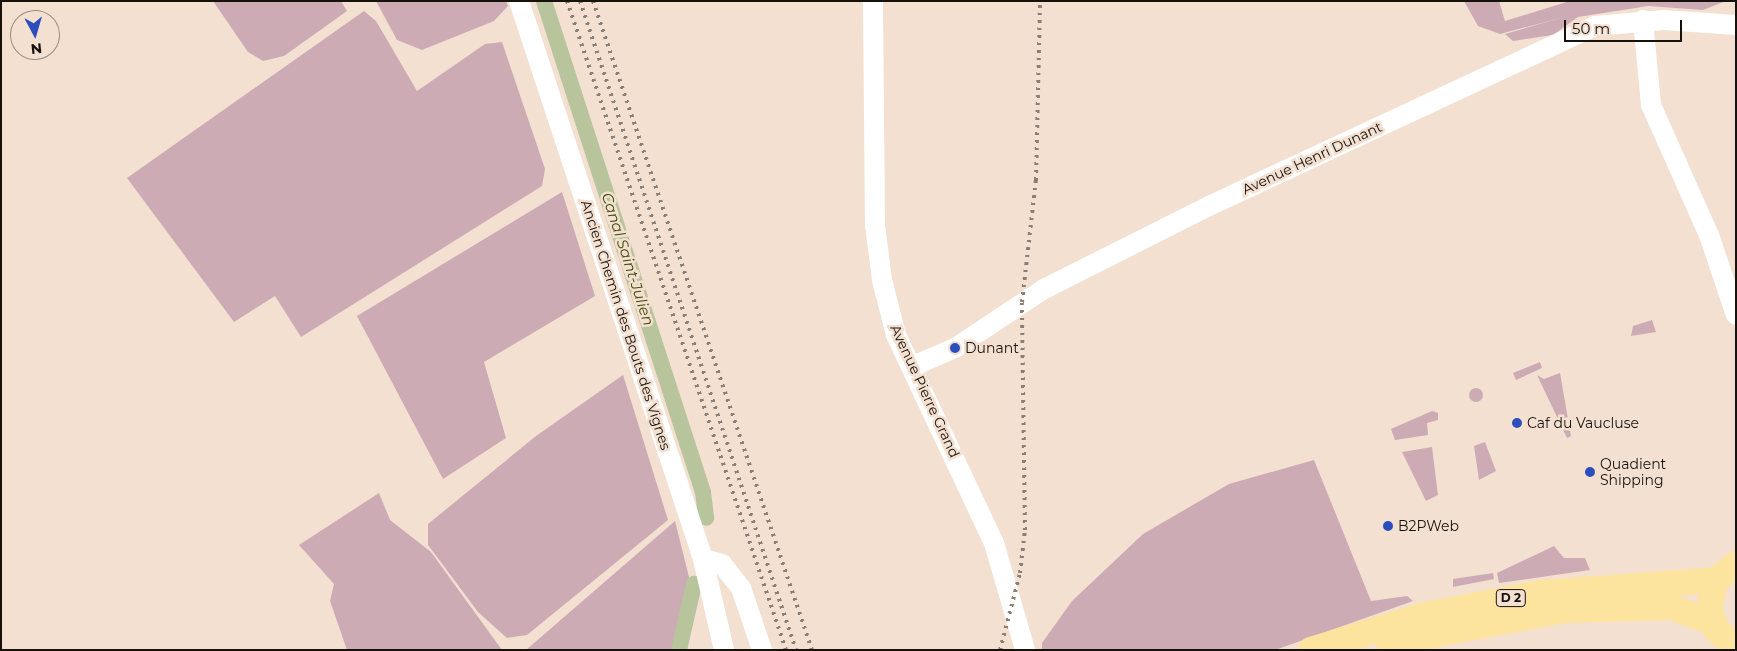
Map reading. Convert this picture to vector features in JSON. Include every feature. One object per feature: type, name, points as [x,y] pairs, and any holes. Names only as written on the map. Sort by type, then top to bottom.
[{"type":"main road","points":[[1726,572],[1710,593],[1712,622],[1736,646]]},
{"type":"main road","name":"D 2","points":[[1311,650],[1425,615],[1540,593],[1726,572]]},
{"type":"main road","name":"D 2","points":[[1361,650],[1473,624],[1566,610],[1672,607],[1712,622]]},
{"type":"street","name":"Ancien Chemin des Bouts des Vignes","points":[[519,1],[703,559],[724,650]]},
{"type":"street","name":"Avenue Pierre Grand","points":[[873,1],[875,225],[884,288],[896,335],[994,543],[1025,650]]},
{"type":"street","points":[[1643,20],[1651,105],[1710,235],[1736,315]]},
{"type":"street","name":"Avenue Henri Dunant","points":[[911,367],[955,348],[1044,289],[1210,206],[1594,26],[1643,20],[1736,25]]},
{"type":"street","points":[[703,559],[722,564],[740,588],[762,650]]},
{"type":"shaded area","points":[[213,1],[341,1],[347,11],[284,56],[263,61],[248,52]]},
{"type":"shaded area","points":[[376,1],[506,1],[508,6],[494,21],[422,50],[397,40]]},
{"type":"shaded area","points":[[1464,1],[1499,1],[1505,21],[1570,1],[1726,1],[1703,10],[1648,6],[1578,17],[1553,35],[1513,41],[1505,34],[1564,17],[1500,34],[1478,26]]},
{"type":"shaded area","points":[[364,11],[376,21],[417,91],[485,44],[502,42],[545,169],[542,186],[301,337],[275,296],[234,322],[127,178]]},
{"type":"shaded area","points":[[562,192],[595,296],[484,362],[506,438],[443,479],[357,316]]},
{"type":"shaded area","points":[[1652,320],[1656,332],[1631,336],[1633,326]]},
{"type":"shaded area","points":[[1540,362],[1542,368],[1516,380],[1513,373]]},
{"type":"shaded area","points":[[1560,373],[1571,436],[1567,438],[1537,375],[1544,379]]},
{"type":"shaded area","points":[[623,375],[668,520],[527,635],[507,638],[478,612],[428,545],[428,524],[536,436]]},
{"type":"shaded area","points":[[1473,388],[1479,388],[1483,395],[1479,402],[1473,402],[1469,398],[1469,392]]},
{"type":"shaded area","points":[[1432,411],[1438,413],[1438,420],[1427,423],[1428,435],[1395,440],[1391,429]]},
{"type":"shaded area","points":[[1485,442],[1496,471],[1479,480],[1474,446]]},
{"type":"shaded area","points":[[1432,447],[1438,495],[1426,501],[1402,452]]},
{"type":"shaded area","points":[[1314,460],[1371,601],[1407,596],[1413,601],[1275,650],[1042,650],[1042,643],[1072,601],[1143,534],[1229,484]]},
{"type":"shaded area","points":[[379,493],[390,520],[431,552],[502,650],[347,650],[330,601],[334,584],[299,545]]},
{"type":"shaded area","points":[[675,521],[689,577],[675,650],[526,650]]},
{"type":"shaded area","points":[[1554,546],[1564,558],[1585,558],[1590,570],[1499,583],[1497,573]]},
{"type":"shaded area","points":[[1493,573],[1494,579],[1453,587],[1453,579]]},
{"type":"waterway","name":"Canal Saint-Julien","points":[[544,1],[703,492],[706,518]]},
{"type":"waterway","name":"Canal Saint-Julien","points":[[679,650],[694,584]]},
{"type":"railway","points":[[567,1],[786,650]]},
{"type":"railway","points":[[580,1],[796,650]]},
{"type":"railway","points":[[593,1],[812,650]]},
{"type":"railway","points":[[1000,650],[1020,573],[1025,530],[1022,302],[1036,180],[1040,1]]},
{"type":"place","name":"Dunant","points":[[955,348]]},
{"type":"place","name":"Caf du Vaucluse","points":[[1517,423]]},
{"type":"place","name":"Quadient Shipping","points":[[1590,472]]},
{"type":"place","name":"B2PWeb","points":[[1388,526]]}]
